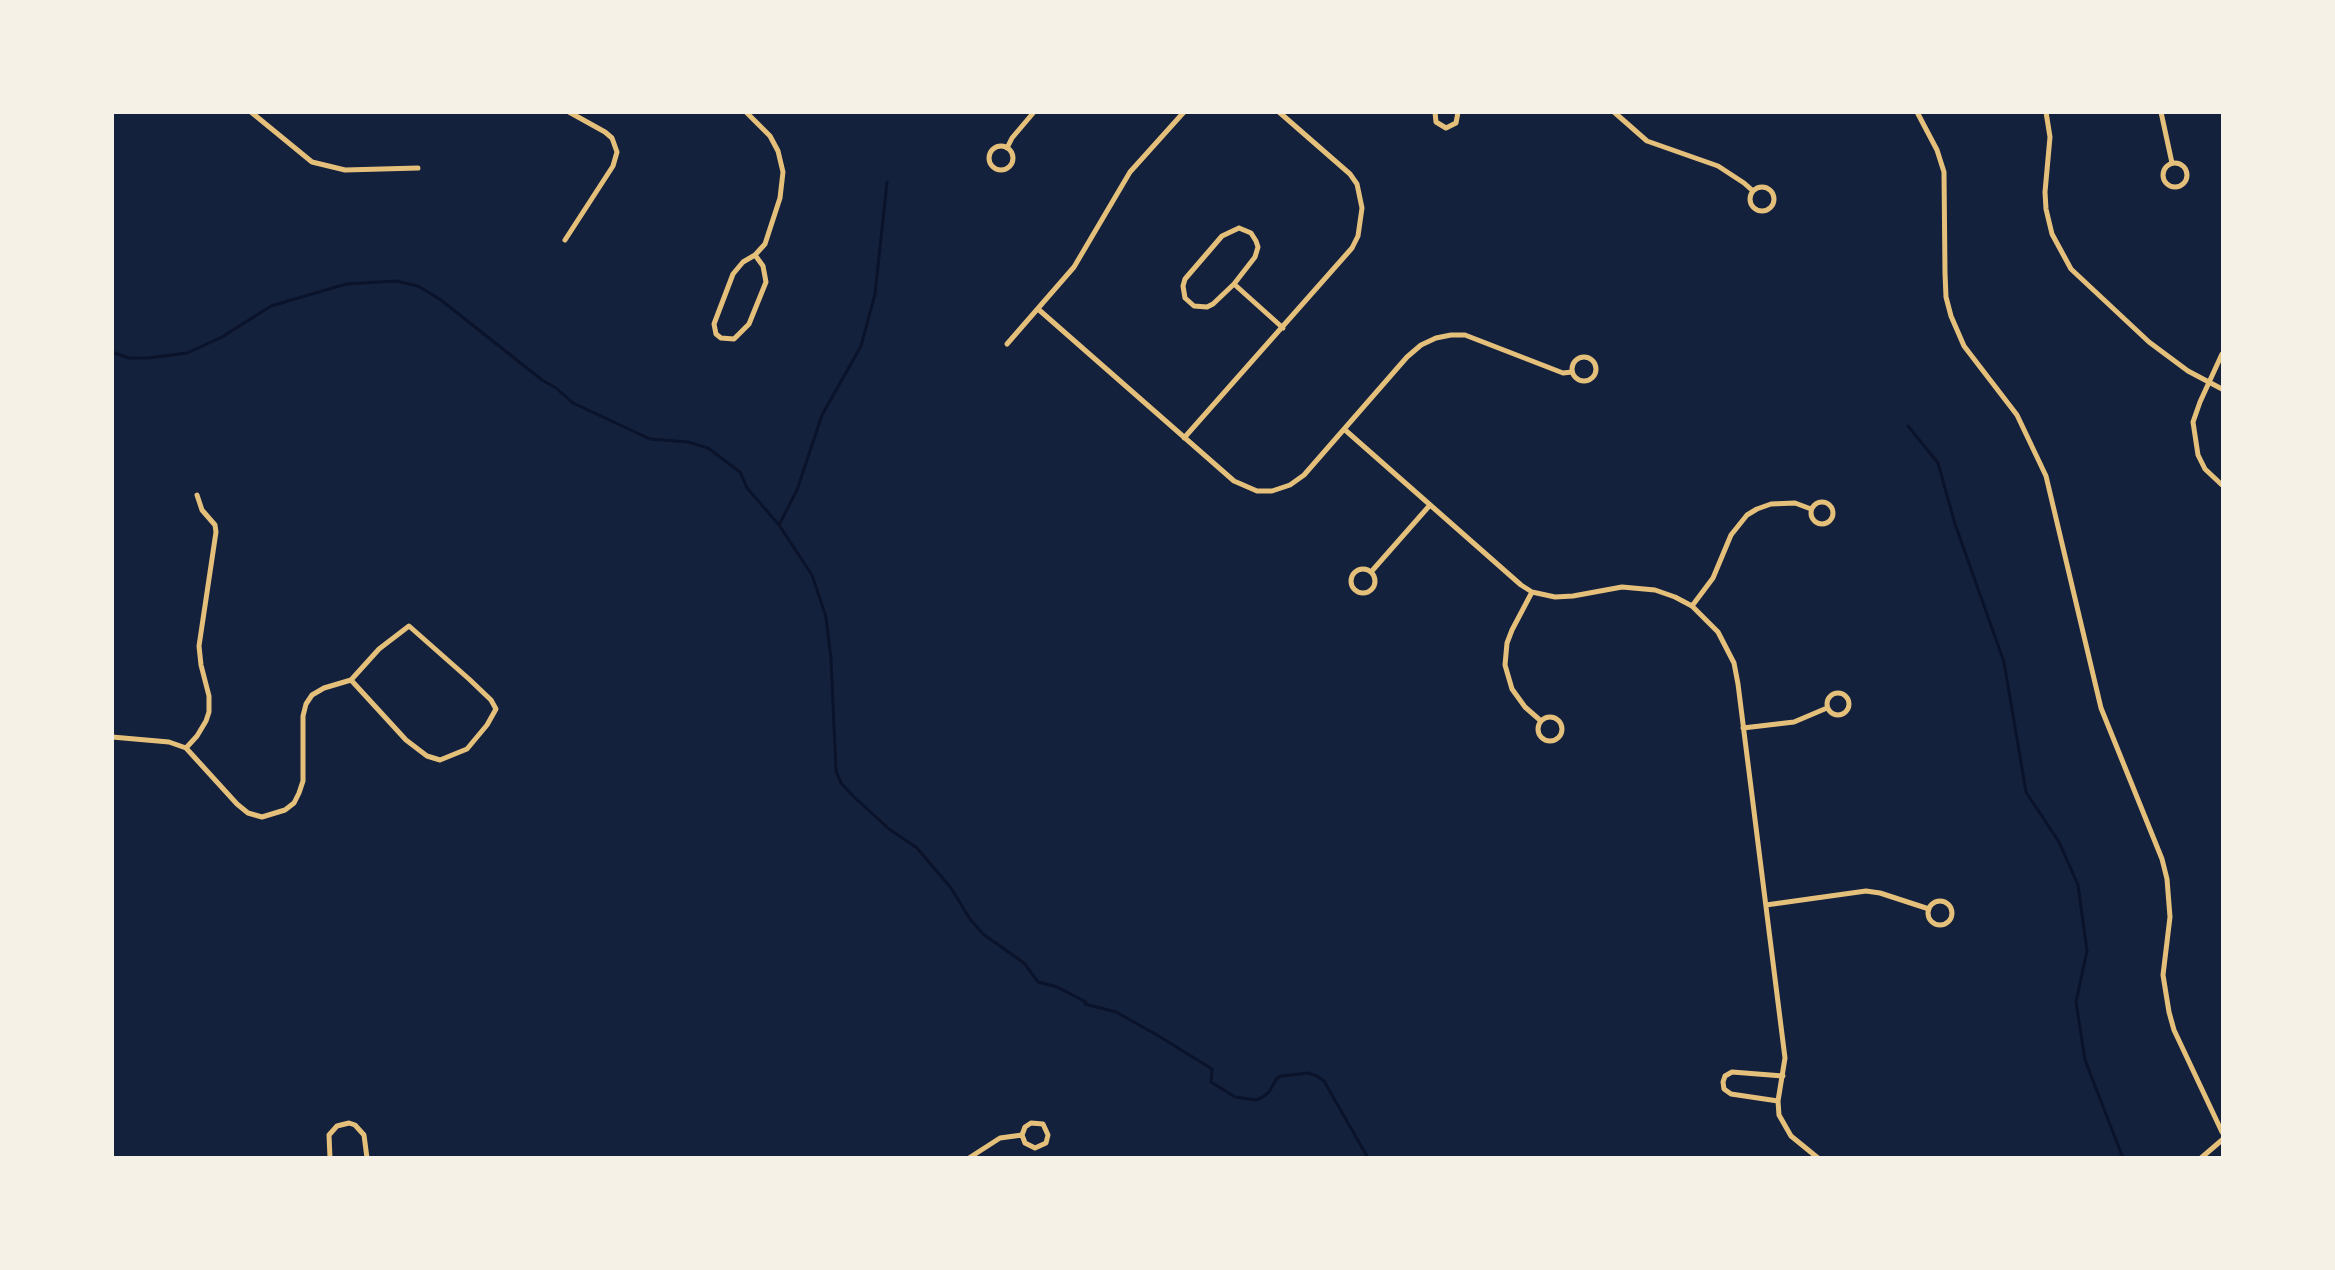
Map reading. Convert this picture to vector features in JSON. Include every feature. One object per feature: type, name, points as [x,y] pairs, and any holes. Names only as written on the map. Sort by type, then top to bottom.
[{"type":"street","points":[[251,112],[312,162],[345,170],[418,168]]},
{"type":"street","points":[[565,240],[613,166],[617,152],[612,138],[605,132],[568,112]]},
{"type":"street","points":[[746,112],[770,136],[778,151],[783,172],[780,198],[765,244],[755,255],[743,262],[733,274],[714,324],[716,334],[721,338],[734,339],[740,336],[749,324],[766,282],[765,273],[755,255]]},
{"type":"street","points":[[1007,148],[1012,138],[1034,112]]},
{"type":"street","points":[[1007,344],[1083,253],[1130,172],[1184,112]]},
{"type":"street","points":[[1184,438],[1352,248],[1362,222],[1362,208],[1357,184],[1350,174],[1279,112]]},
{"type":"street","points":[[1435,112],[1436,122],[1446,128],[1456,123],[1458,112]]},
{"type":"street","points":[[1614,112],[1647,141],[1718,166],[1753,191]]},
{"type":"street","points":[[1917,112],[1937,150],[1944,172],[1944,273],[1946,297],[1951,316],[1964,346],[2017,415],[2046,476],[2101,708],[2168,879],[2170,916],[2163,975],[2164,994],[2171,1021],[2223,1132]]},
{"type":"street","points":[[2046,112],[2050,137],[2045,192],[2046,209],[2052,234],[2071,269],[2149,342],[2188,371],[2223,389]]},
{"type":"street","points":[[2161,112],[2172,164]]},
{"type":"street","points":[[999,146],[1007,148],[1012,158],[1010,166],[1003,170],[993,167],[988,156],[999,146]]},
{"type":"street","points":[[2172,164],[2183,167],[2187,174],[2185,182],[2174,188],[2167,185],[2163,175],[2166,167],[2172,164]]},
{"type":"street","points":[[1763,187],[1770,190],[1774,201],[1770,208],[1763,211],[1752,206],[1750,198],[1753,191],[1763,187]]},
{"type":"street","points":[[1239,228],[1253,235],[1258,247],[1255,257],[1234,284],[1207,307],[1194,306],[1185,298],[1183,292],[1185,279],[1222,236],[1239,228]]},
{"type":"street","points":[[1234,284],[1283,328]]},
{"type":"street","points":[[1038,309],[1234,481],[1257,491],[1272,491],[1290,485],[1304,475],[1407,357],[1421,345],[1436,338],[1465,335],[1563,373],[1572,372]]},
{"type":"street","points":[[2223,354],[2193,422],[2198,455],[2205,469],[2223,485]]},
{"type":"street","points":[[1581,357],[1589,358],[1595,363],[1595,375],[1588,380],[1577,378],[1572,372],[1575,361],[1581,357]]},
{"type":"street","points":[[1344,429],[1521,585],[1532,592],[1555,597],[1573,596],[1622,586],[1639,587],[1665,593],[1692,606],[1718,632],[1734,663],[1766,905],[1785,1058],[1778,1101],[1779,1115],[1791,1137],[1818,1158]]},
{"type":"street","points":[[186,748],[197,736],[209,712],[209,696],[199,646],[216,532],[215,525],[202,510],[197,495]]},
{"type":"street","points":[[1819,502],[1826,503],[1833,511],[1832,518],[1827,523],[1819,524],[1813,520],[1811,509],[1819,502]]},
{"type":"street","points":[[1692,606],[1713,578],[1731,535],[1747,515],[1771,504],[1795,503],[1811,509]]},
{"type":"street","points":[[1371,572],[1430,505]]},
{"type":"street","points":[[1360,569],[1371,572],[1375,580],[1373,588],[1367,593],[1354,591],[1351,584],[1354,573],[1360,569]]},
{"type":"street","points":[[1532,592],[1507,643],[1505,665],[1512,689],[1525,707],[1541,721]]},
{"type":"street","points":[[112,736],[169,742],[186,748],[224,792],[248,813],[262,817],[285,810],[294,803],[299,793],[303,781],[302,736],[306,704],[312,695],[324,688],[351,680],[379,650],[409,626],[484,693],[496,709],[487,725],[466,749],[440,760],[427,756],[406,740],[351,680]]},
{"type":"street","points":[[1834,694],[1845,695],[1849,701],[1848,709],[1840,716],[1832,714],[1827,708],[1828,698],[1834,694]]},
{"type":"street","points":[[1743,728],[1794,722],[1827,708]]},
{"type":"street","points":[[1551,717],[1558,720],[1562,730],[1559,737],[1548,741],[1541,737],[1538,729],[1541,721],[1551,717]]},
{"type":"street","points":[[1766,905],[1866,891],[1880,893],[1929,909]]},
{"type":"street","points":[[1938,901],[1945,902],[1952,912],[1950,919],[1940,925],[1933,923],[1928,916],[1929,909],[1938,901]]},
{"type":"street","points":[[1778,1101],[1731,1094],[1724,1089],[1723,1082],[1725,1076],[1732,1072],[1782,1076]]},
{"type":"street","points":[[1035,1122],[1043,1124],[1048,1135],[1046,1143],[1035,1148],[1025,1143],[1022,1135],[1025,1128],[1035,1122]]},
{"type":"street","points":[[330,1158],[328,1143],[332,1131],[336,1126],[349,1123],[355,1125],[364,1135],[367,1158]]},
{"type":"street","points":[[969,1158],[1000,1138],[1022,1135]]},
{"type":"street","points":[[2201,1158],[2223,1140]]},
{"type":"waterway","points":[[779,525],[797,490],[822,415],[861,346],[875,294],[887,182]]},
{"type":"waterway","points":[[112,352],[129,358],[187,353],[222,337],[271,306],[346,284],[396,281],[418,286],[441,300],[573,403],[650,439],[688,442],[708,448],[740,472],[747,488],[779,525],[812,575],[826,617],[831,659],[836,771],[841,783],[853,796],[889,829],[917,848],[951,888],[970,919],[983,934],[1024,963],[1038,982],[1057,987],[1086,1002],[1085,1004],[1116,1012],[1157,1035],[1212,1069],[1211,1082],[1235,1097],[1256,1100],[1263,1097],[1269,1092],[1277,1078],[1282,1076],[1308,1073],[1317,1076],[1324,1081],[1368,1158]]},
{"type":"waterway","points":[[1908,426],[1938,463],[1955,524],[2004,662],[2026,792],[2059,842],[2078,885],[2087,951],[2076,1002],[2085,1060],[2123,1158]]}]
